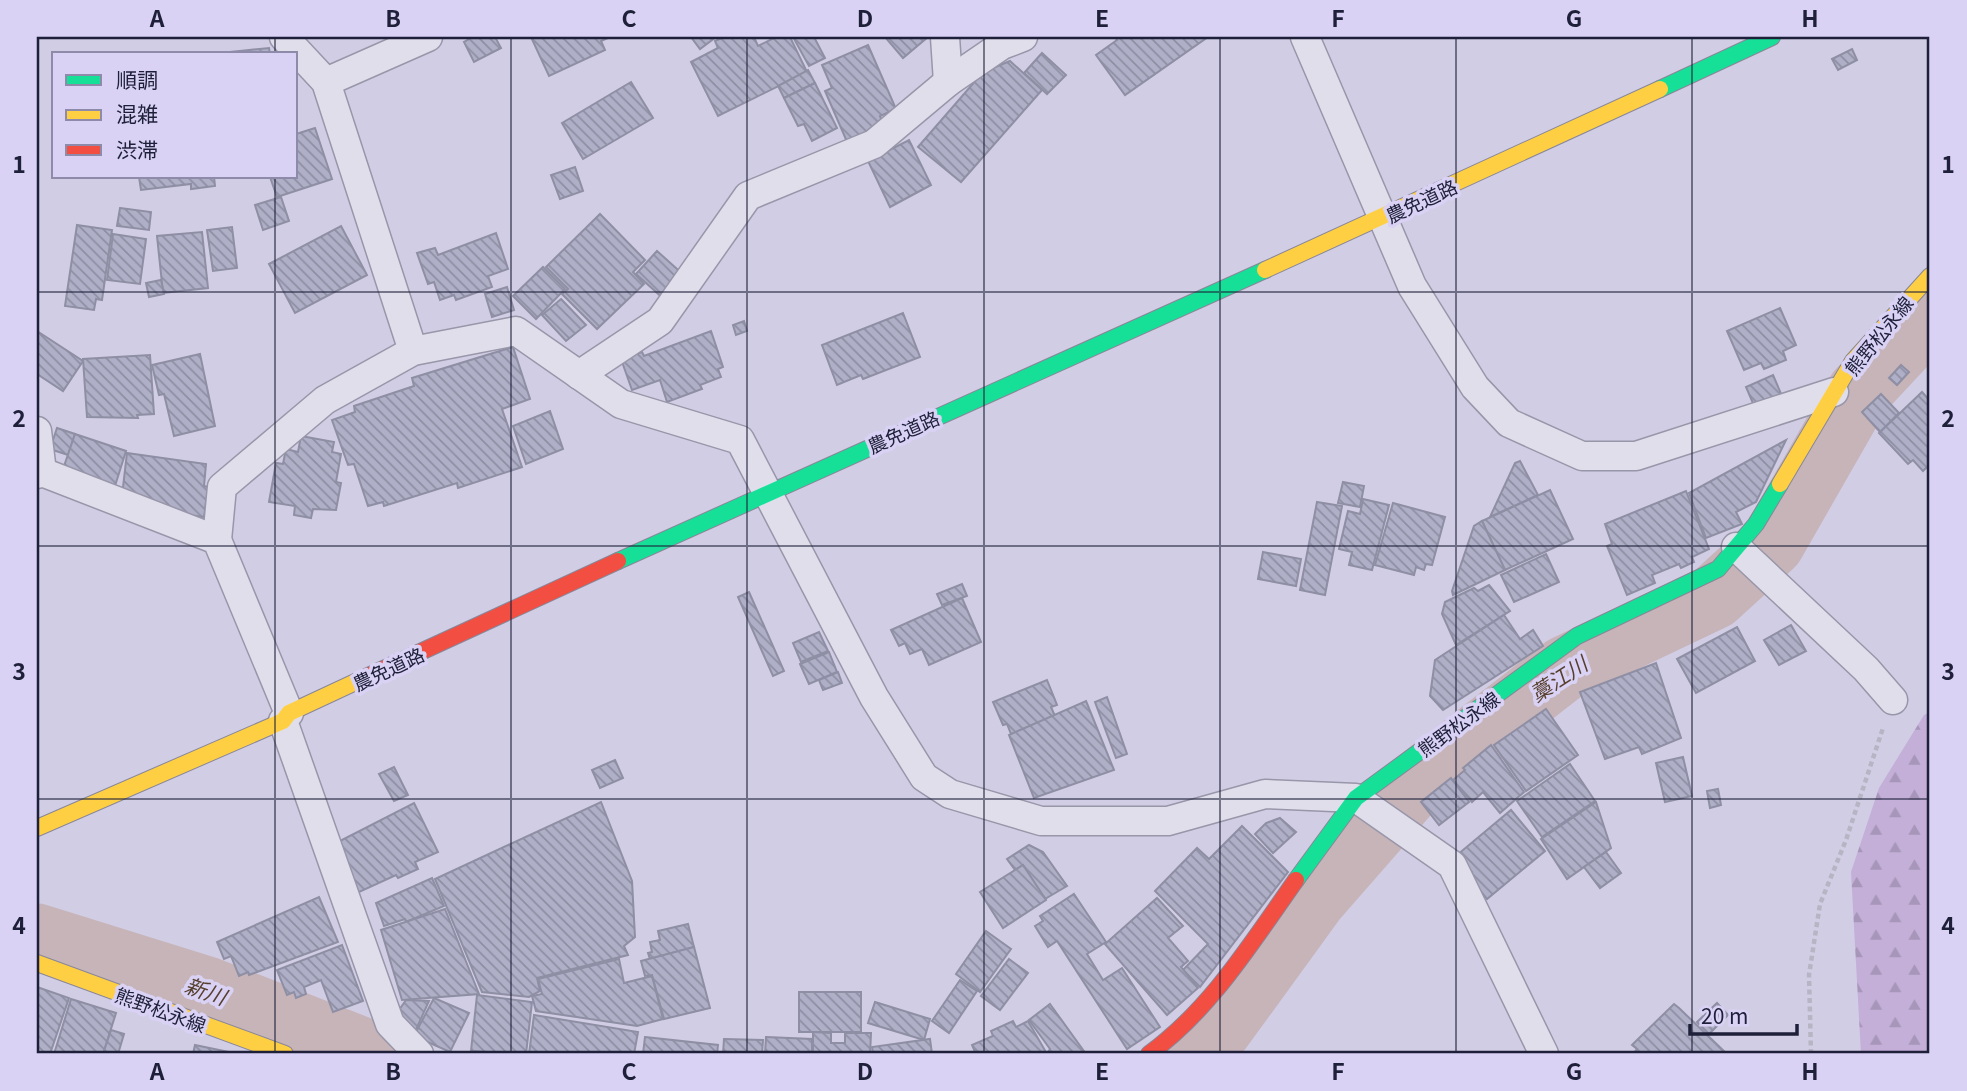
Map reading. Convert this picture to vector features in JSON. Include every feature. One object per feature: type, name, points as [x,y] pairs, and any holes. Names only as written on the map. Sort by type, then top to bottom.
[{"type":"street","points":[[284,37],[326,82],[412,351]]},
{"type":"street","points":[[326,82],[428,37]]},
{"type":"street","points":[[945,37],[947,82]]},
{"type":"street","points":[[579,374],[660,321],[748,196],[874,144],[947,82],[1002,45],[1023,37]]},
{"type":"street","points":[[1305,37],[1412,286],[1475,387],[1509,423],[1582,456],[1636,456],[1834,392]]},
{"type":"street","name":"農免道路","points":[[37,828],[286,717],[769,491],[1381,218],[1772,37]]},
{"type":"street","name":"熊野松永線","points":[[1149,1054],[1172,1037],[1222,984],[1374,811],[1577,636],[1718,569],[1750,560],[1756,524],[1853,361],[1930,276]]},
{"type":"street","points":[[419,1054],[390,1024],[286,717],[217,540],[222,487],[326,400],[412,351],[516,331],[621,404],[740,440],[769,491],[874,697],[924,777],[950,793],[1041,821],[1168,821],[1265,793],[1374,811],[1452,865],[1544,1054]]},
{"type":"street","points":[[37,430],[39,473],[217,540]]},
{"type":"street","points":[[1750,560],[1866,670],[1893,700]]},
{"type":"street","name":"熊野松永線","points":[[37,963],[285,1054]]},
{"type":"path","points":[[1811,1054],[1810,975],[1820,904],[1846,840],[1893,700]]},
{"type":"green space","points":[[1930,712],[1930,1054],[1861,1054],[1851,872],[1879,788],[1924,715]]},
{"type":"building","points":[[473,37],[495,37],[501,48],[474,62],[464,42]]},
{"type":"building","points":[[531,37],[610,37],[601,41],[605,50],[549,76]]},
{"type":"building","points":[[691,37],[716,37],[700,49]]},
{"type":"building","points":[[724,37],[754,37],[758,46],[776,37],[790,37],[807,72],[718,116],[691,62],[718,48],[715,41]]},
{"type":"building","points":[[793,37],[814,37],[825,58],[809,66]]},
{"type":"building","points":[[885,37],[928,37],[903,58]]},
{"type":"building","points":[[1115,37],[1205,39],[1125,95],[1096,55],[1117,40]]},
{"type":"building","points":[[868,45],[896,109],[880,116],[883,124],[848,144],[825,91],[832,88],[822,65]]},
{"type":"building","points":[[269,48],[270,52],[230,52]]},
{"type":"building","points":[[1852,49],[1857,60],[1838,70],[1832,59]]},
{"type":"building","points":[[1042,53],[1066,75],[1047,94],[1024,73]]},
{"type":"building","points":[[1010,61],[1042,90],[961,182],[918,147],[983,72]]},
{"type":"building","points":[[808,70],[815,83],[784,98],[778,86]]},
{"type":"building","points":[[631,82],[653,118],[583,159],[562,123]]},
{"type":"building","points":[[815,83],[837,128],[812,141],[804,124],[798,126],[784,98]]},
{"type":"building","points":[[315,128],[332,179],[277,197],[270,178],[298,178],[298,133]]},
{"type":"building","points":[[909,140],[931,185],[890,207],[868,161]]},
{"type":"building","points":[[575,167],[583,191],[560,199],[551,175]]},
{"type":"building","points":[[139,178],[214,178],[215,186],[191,189],[191,184],[141,190]]},
{"type":"building","points":[[281,197],[289,221],[263,230],[255,205]]},
{"type":"building","points":[[120,208],[151,212],[149,230],[117,226]]},
{"type":"building","points":[[600,214],[645,260],[633,272],[644,284],[597,329],[562,294],[568,289],[546,267]]},
{"type":"building","points":[[77,225],[112,230],[102,300],[96,299],[94,310],[65,306]]},
{"type":"building","points":[[341,226],[367,275],[295,313],[269,264]]},
{"type":"building","points":[[232,227],[237,268],[213,271],[207,230]]},
{"type":"building","points":[[202,232],[208,288],[163,293],[157,236]]},
{"type":"building","points":[[496,233],[508,269],[488,276],[492,287],[456,300],[454,295],[440,300],[434,282],[428,284],[417,253],[435,248],[438,255]]},
{"type":"building","points":[[113,234],[146,239],[140,284],[107,280]]},
{"type":"building","points":[[657,251],[686,277],[665,300],[636,274]]},
{"type":"building","points":[[543,267],[565,289],[536,319],[513,296]]},
{"type":"building","points":[[161,280],[164,294],[149,297],[146,283]]},
{"type":"building","points":[[507,287],[514,310],[492,317],[485,294]]},
{"type":"building","points":[[561,299],[586,325],[566,341],[542,315]]},
{"type":"building","points":[[1780,308],[1796,345],[1783,351],[1786,360],[1764,369],[1761,363],[1744,370],[1727,331]]},
{"type":"building","points":[[903,313],[920,357],[863,379],[861,375],[837,385],[822,345]]},
{"type":"building","points":[[744,321],[747,331],[736,335],[733,325]]},
{"type":"building","points":[[37,331],[83,361],[63,391],[37,374]]},
{"type":"building","points":[[711,331],[723,367],[718,369],[721,377],[700,385],[702,389],[667,402],[660,380],[632,390],[621,359],[642,352],[644,356]]},
{"type":"building","points":[[513,347],[530,399],[502,409],[522,467],[458,488],[457,483],[384,506],[383,502],[368,506],[354,464],[348,465],[332,420],[355,412],[354,406],[414,386],[412,378]]},
{"type":"building","points":[[200,354],[215,426],[174,436],[164,394],[159,395],[152,365]]},
{"type":"building","points":[[150,355],[154,414],[137,415],[138,418],[87,417],[83,359]]},
{"type":"building","points":[[1901,365],[1909,372],[1897,385],[1889,378]]},
{"type":"building","points":[[1773,375],[1785,403],[1758,415],[1746,387]]},
{"type":"building","points":[[1922,392],[1930,401],[1930,464],[1923,471],[1913,460],[1908,464],[1879,433]]},
{"type":"building","points":[[1881,394],[1899,413],[1880,432],[1862,412]]},
{"type":"building","points":[[550,411],[563,449],[526,464],[513,426]]},
{"type":"building","points":[[57,428],[75,434],[68,455],[50,449]]},
{"type":"building","points":[[75,434],[126,451],[115,486],[63,469]]},
{"type":"building","points":[[301,436],[334,442],[332,452],[341,454],[336,482],[341,483],[336,510],[313,509],[311,518],[294,515],[295,506],[269,502],[276,463],[283,464],[286,449],[298,452]]},
{"type":"building","points":[[1786,440],[1756,502],[1736,512],[1742,524],[1706,538],[1689,493]]},
{"type":"building","points":[[127,453],[206,464],[204,486],[208,487],[204,517],[160,511],[122,496]]},
{"type":"building","points":[[1520,461],[1538,495],[1490,517],[1515,463]]},
{"type":"building","points":[[1343,482],[1364,486],[1360,507],[1338,503]]},
{"type":"building","points":[[1550,490],[1573,539],[1505,570],[1482,521]]},
{"type":"building","points":[[1686,491],[1709,549],[1692,557],[1694,562],[1681,568],[1679,564],[1652,575],[1655,583],[1627,595],[1607,546],[1612,544],[1605,524]]},
{"type":"building","points":[[1363,499],[1389,505],[1372,570],[1349,565],[1352,552],[1339,549],[1348,511],[1360,514]]},
{"type":"building","points":[[1317,502],[1342,506],[1325,595],[1300,590]]},
{"type":"building","points":[[1393,503],[1445,517],[1432,565],[1426,564],[1424,570],[1416,567],[1414,575],[1375,565]]},
{"type":"building","points":[[1482,521],[1505,570],[1453,595],[1452,591],[1474,526]]},
{"type":"building","points":[[1263,552],[1301,559],[1296,586],[1258,579]]},
{"type":"building","points":[[1546,554],[1559,582],[1514,602],[1501,575]]},
{"type":"building","points":[[962,584],[967,596],[942,605],[937,594]]},
{"type":"building","points":[[1489,585],[1510,611],[1456,645],[1442,614],[1445,602],[1474,588],[1478,591]]},
{"type":"building","points":[[749,592],[784,671],[773,676],[738,597]]},
{"type":"building","points":[[962,598],[981,642],[929,665],[922,649],[910,654],[905,643],[899,646],[891,630]]},
{"type":"building","points":[[1504,615],[1520,639],[1533,630],[1543,646],[1443,710],[1430,696],[1435,660]]},
{"type":"building","points":[[1791,625],[1806,651],[1779,665],[1764,640]]},
{"type":"building","points":[[1737,627],[1755,661],[1696,693],[1677,659]]},
{"type":"building","points":[[819,632],[828,651],[801,662],[793,643]]},
{"type":"building","points":[[829,652],[837,672],[809,684],[800,664]]},
{"type":"building","points":[[1656,663],[1681,738],[1642,754],[1639,747],[1605,759],[1580,692]]},
{"type":"building","points":[[838,672],[842,683],[823,690],[819,680]]},
{"type":"building","points":[[1047,680],[1057,705],[1051,707],[1055,716],[1011,734],[1007,724],[1003,725],[993,702]]},
{"type":"building","points":[[1107,697],[1127,754],[1116,758],[1095,702]]},
{"type":"building","points":[[1086,701],[1114,770],[1034,798],[1009,735]]},
{"type":"building","points":[[1546,709],[1578,755],[1526,791],[1494,745]]},
{"type":"building","points":[[1491,745],[1524,792],[1500,813],[1483,792],[1472,802],[1453,780]]},
{"type":"building","points":[[1683,757],[1692,796],[1665,802],[1656,763]]},
{"type":"building","points":[[615,760],[623,778],[600,788],[592,770]]},
{"type":"building","points":[[1570,764],[1595,801],[1542,837],[1517,801]]},
{"type":"building","points":[[394,767],[408,795],[394,801],[379,774]]},
{"type":"building","points":[[1451,778],[1469,802],[1439,825],[1421,802]]},
{"type":"building","points":[[1718,789],[1721,805],[1710,808],[1707,791]]},
{"type":"building","points":[[601,802],[632,881],[635,937],[624,946],[628,955],[537,978],[540,991],[529,997],[482,992],[435,879]]},
{"type":"building","points":[[1596,802],[1611,848],[1567,879],[1541,839]]},
{"type":"building","points":[[414,803],[438,852],[415,862],[418,869],[398,878],[396,875],[357,893],[336,843]]},
{"type":"building","points":[[1511,810],[1545,851],[1487,899],[1468,875],[1472,872],[1457,855]]},
{"type":"building","points":[[1280,818],[1296,832],[1273,853],[1255,834],[1266,823]]},
{"type":"building","points":[[1242,826],[1288,872],[1200,987],[1183,970],[1208,944],[1155,891],[1197,848],[1209,859]]},
{"type":"building","points":[[1029,845],[1043,852],[1067,886],[1045,899],[1023,865],[1015,870],[1007,859]]},
{"type":"building","points":[[1606,852],[1621,873],[1600,888],[1584,867]]},
{"type":"building","points":[[1023,865],[1046,900],[1003,928],[980,892]]},
{"type":"building","points":[[432,878],[444,906],[406,922],[405,919],[384,926],[376,903]]},
{"type":"building","points":[[1074,894],[1106,942],[1087,954],[1103,980],[1122,968],[1160,1027],[1127,1049],[1057,941],[1048,947],[1035,926],[1043,921],[1040,916]]},
{"type":"building","points":[[319,897],[338,942],[249,975],[248,972],[239,976],[231,956],[224,959],[217,942]]},
{"type":"building","points":[[1157,898],[1183,926],[1168,938],[1188,961],[1181,967],[1198,988],[1167,1015],[1105,944]]},
{"type":"building","points":[[445,909],[479,994],[402,1000],[381,930]]},
{"type":"building","points":[[688,924],[694,947],[650,959],[650,942],[660,940],[658,931]]},
{"type":"building","points":[[986,931],[1011,949],[980,992],[956,974]]},
{"type":"building","points":[[342,945],[363,1001],[333,1012],[321,980],[304,987],[306,994],[296,998],[294,992],[287,995],[277,970]]},
{"type":"building","points":[[694,947],[710,1008],[664,1019],[652,975],[645,976],[641,961]]},
{"type":"building","points":[[619,959],[624,983],[652,976],[663,1019],[637,1026],[536,1011],[532,996],[542,994],[538,979]]},
{"type":"building","points":[[1009,959],[1028,973],[1000,1010],[981,996]]},
{"type":"building","points":[[960,980],[977,991],[949,1033],[932,1021]]},
{"type":"building","points":[[37,987],[69,998],[50,1054],[37,1054]]},
{"type":"building","points":[[799,992],[861,992],[861,1032],[799,1032]]},
{"type":"building","points":[[477,995],[532,1002],[526,1054],[471,1051]]},
{"type":"building","points":[[434,998],[469,1013],[450,1052],[414,1036]]},
{"type":"building","points":[[71,999],[116,1013],[103,1054],[54,1054]]},
{"type":"building","points":[[406,1000],[429,1001],[414,1034],[397,1013]]},
{"type":"building","points":[[875,1002],[930,1019],[924,1040],[868,1023]]},
{"type":"building","points":[[1717,1003],[1728,1015],[1709,1034],[1697,1022]]},
{"type":"building","points":[[1050,1004],[1086,1054],[1047,1054],[1050,1049],[1029,1020]]},
{"type":"building","points":[[1674,1004],[1727,1054],[1633,1054],[1637,1049],[1632,1045]]},
{"type":"building","points":[[534,1015],[638,1032],[634,1054],[529,1054]]},
{"type":"building","points":[[1013,1021],[1016,1027],[1028,1021],[1047,1054],[976,1054],[972,1045],[993,1036],[991,1031]]},
{"type":"building","points":[[111,1030],[124,1034],[118,1054],[103,1054]]},
{"type":"building","points":[[813,1032],[831,1033],[831,1043],[845,1043],[845,1033],[871,1033],[870,1054],[813,1054]]},
{"type":"building","points":[[645,1037],[718,1045],[717,1054],[643,1054]]},
{"type":"building","points":[[766,1037],[812,1039],[812,1054],[765,1054]]},
{"type":"building","points":[[724,1039],[763,1040],[762,1054],[723,1054]]},
{"type":"building","points":[[930,1039],[932,1054],[873,1054],[872,1047]]},
{"type":"building","points":[[195,1045],[234,1053],[234,1054],[193,1054]]},
{"type":"waterway","name":"藁江川","points":[[1186,1054],[1219,1030],[1315,898],[1413,786],[1565,668],[1714,597],[1772,544],[1859,392],[1930,316]]},
{"type":"waterway","name":"新川","points":[[37,936],[207,989],[373,1054]]},
{"type":"traffic: fast","points":[[1660,89],[1772,37]]},
{"type":"traffic: fast","points":[[618,561],[1265,270]]},
{"type":"traffic: fast","points":[[1296,880],[1356,798],[1577,636],[1718,569],[1756,524],[1780,484]]},
{"type":"traffic: slow","points":[[1265,270],[1660,89]]},
{"type":"traffic: slow","points":[[1780,484],[1853,361],[1930,276]]},
{"type":"traffic: slow","points":[[37,828],[283,721],[289,713],[364,678]]},
{"type":"traffic: slow","points":[[37,963],[285,1054]]},
{"type":"traffic: jam","points":[[364,678],[618,561]]},
{"type":"traffic: jam","points":[[1149,1054],[1192,1017],[1211,996],[1296,880]]}]
